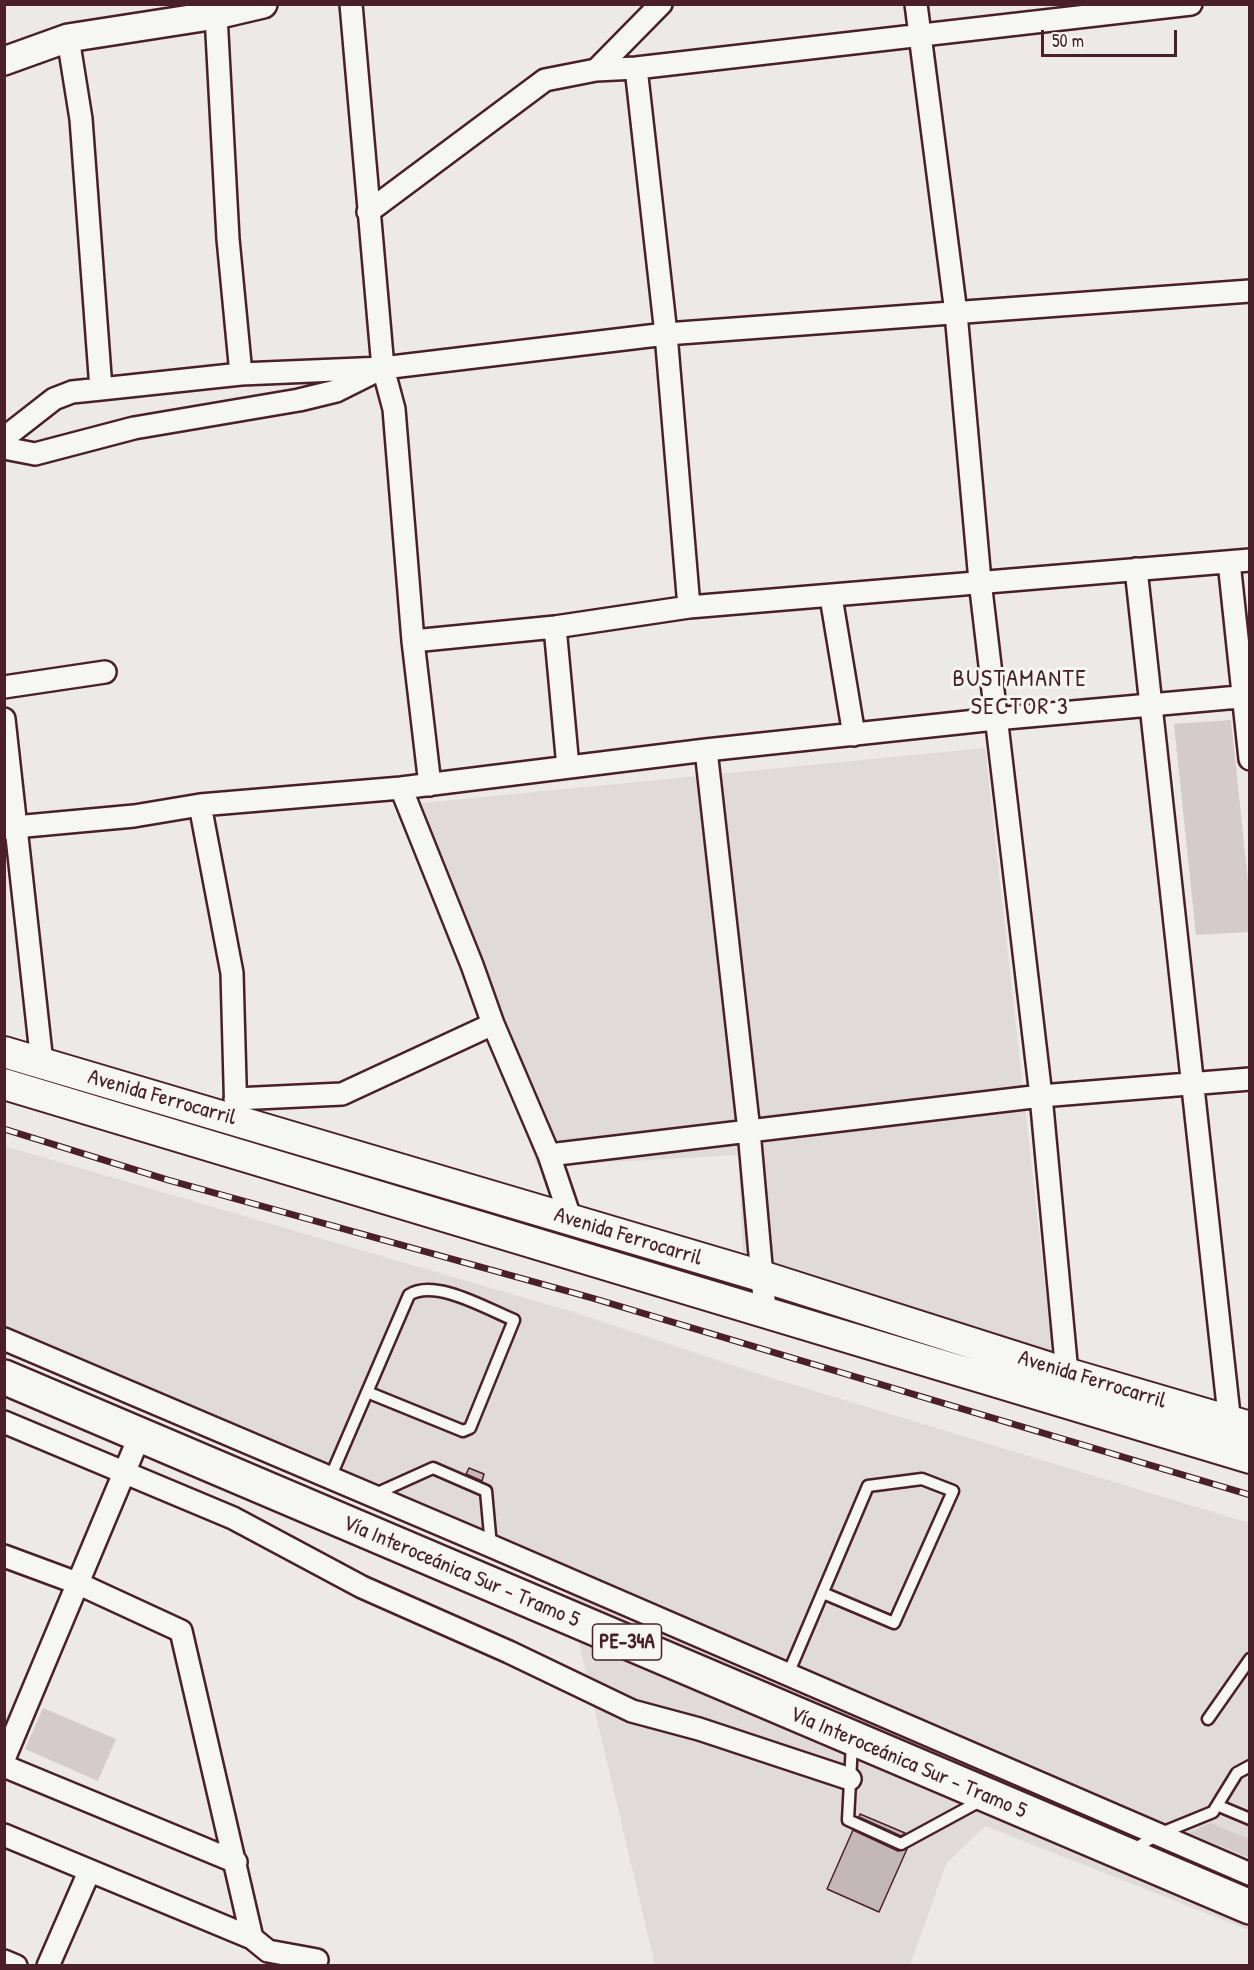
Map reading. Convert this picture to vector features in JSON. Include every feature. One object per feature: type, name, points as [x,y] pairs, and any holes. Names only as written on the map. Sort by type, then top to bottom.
[{"type":"highway","name":"Vía Interoceánica Sur - Tramo 5","points":[[4,1377],[1250,1907]]},
{"type":"main road","name":"Avenida Ferrocarril","points":[[4,1052],[235,1109],[572,1220],[761,1276],[1069,1374],[1239,1424]]},
{"type":"main road","name":"Avenida Ferrocarril","points":[[4,1084],[765,1310],[1067,1404],[1242,1455]]},
{"type":"street","points":[[4,61],[69,38],[216,15],[263,4]]},
{"type":"street","points":[[351,4],[383,368],[394,410],[413,641],[430,784]]},
{"type":"street","points":[[596,70],[661,4]]},
{"type":"street","points":[[916,4],[956,313],[980,581],[1041,1096],[1069,1374],[1067,1404]]},
{"type":"street","points":[[368,212],[545,80],[596,70],[636,68],[1191,4]]},
{"type":"street","points":[[216,15],[228,239],[241,374]]},
{"type":"street","points":[[69,38],[81,119],[101,389]]},
{"type":"street","points":[[636,68],[666,334],[689,607]]},
{"type":"street","points":[[4,438],[54,399],[72,392],[241,374],[383,368],[666,334],[1250,291]]},
{"type":"street","points":[[4,448],[35,454],[134,428],[299,400],[336,391],[383,368]]},
{"type":"street","points":[[413,641],[555,627],[689,607],[831,597],[980,581],[1239,561],[1250,759]]},
{"type":"street","points":[[1136,569],[1193,1084],[1242,1455]]},
{"type":"street","points":[[831,597],[854,735]]},
{"type":"street","points":[[555,627],[568,767]]},
{"type":"street","points":[[4,687],[105,672]]},
{"type":"street","points":[[11,827],[134,816],[200,805],[401,788],[706,750],[995,719],[1246,697]]},
{"type":"street","points":[[4,719],[11,827],[42,1063]]},
{"type":"street","points":[[706,750],[749,1131],[765,1310]]},
{"type":"street","points":[[401,788],[472,965],[493,1024],[549,1155],[572,1220]]},
{"type":"street","points":[[200,805],[232,973],[235,1109],[342,1094],[493,1024]]},
{"type":"street","points":[[549,1155],[1041,1096],[1250,1079]]},
{"type":"street","points":[[4,1340],[491,1546],[1250,1874]]},
{"type":"street","points":[[4,1422],[233,1518],[362,1587],[632,1711],[699,1729],[850,1779]]},
{"type":"street","points":[[4,1760],[140,1435]]},
{"type":"street","points":[[4,1556],[77,1583],[181,1631],[252,1938]]},
{"type":"street","points":[[4,1766],[236,1862]]},
{"type":"street","points":[[4,1835],[252,1938],[268,1951],[317,1960]]},
{"type":"street","points":[[48,1965],[89,1872]]},
{"type":"street","points":[[4,1960],[16,1965]]},
{"type":"lane","points":[[330,1478],[367,1392],[409,1295],[418,1289],[436,1288],[514,1320],[470,1428],[463,1431],[367,1392]]},
{"type":"lane","points":[[371,1496],[433,1468],[486,1491],[491,1546]]},
{"type":"lane","points":[[789,1674],[823,1593],[868,1486],[922,1479],[953,1491],[894,1623],[823,1593]]},
{"type":"lane","points":[[1208,1719],[1250,1659]]},
{"type":"lane","points":[[852,1739],[848,1820],[901,1844],[989,1797]]},
{"type":"lane","points":[[1124,1855],[1159,1834],[1213,1812],[1219,1806],[1237,1773],[1250,1766]]},
{"type":"lane","points":[[1219,1806],[1250,1819]]},
{"type":"shaded area","points":[[1231,720],[1249,891],[1249,932],[1196,935],[1174,724]]},
{"type":"shaded area","points":[[985,748],[1053,1358],[743,1253],[738,1155],[537,1166],[422,803]]},
{"type":"shaded area","points":[[4,1146],[573,1312],[765,1376],[1249,1523],[1249,1930],[985,1826],[946,1864],[910,1965],[655,1965],[564,1580],[5,1352]]},
{"type":"shaded area","points":[[43,1708],[116,1739],[98,1781],[25,1749]]},
{"type":"shaded area","points":[[1210,1823],[1249,1839],[1249,1857],[1189,1833]]},
{"type":"building","points":[[469,1468],[484,1474],[482,1481],[466,1474]]},
{"type":"building","points":[[860,1814],[905,1833],[901,1836],[859,1817]]},
{"type":"building","points":[[853,1830],[898,1851],[907,1849],[879,1912],[827,1889]]},
{"type":"railway","points":[[4,1129],[168,1180],[592,1298],[1250,1495]]},
{"type":"district","name":"BUSTAMANTE SECTOR 3","points":[[1020,694]]}]
